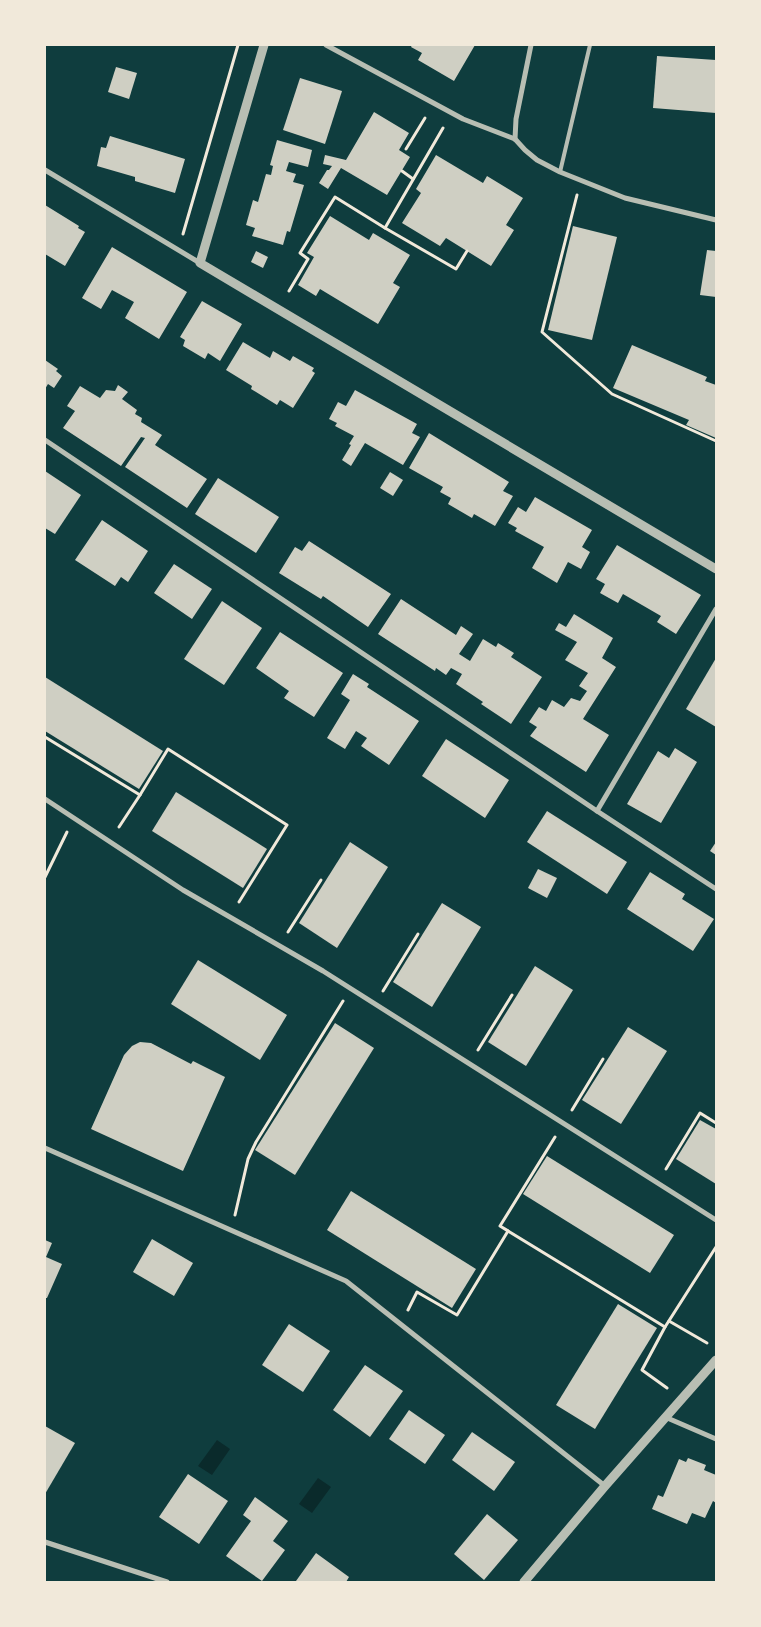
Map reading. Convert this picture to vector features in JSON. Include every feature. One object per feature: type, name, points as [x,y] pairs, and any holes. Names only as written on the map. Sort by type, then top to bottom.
[{"type":"street","points":[[200,263],[264,45]]},
{"type":"street","points":[[326,45],[463,118],[515,139],[537,160],[581,182],[625,198],[716,220]]},
{"type":"street","points":[[515,139],[516,119],[531,45]]},
{"type":"street","points":[[45,170],[716,569]]},
{"type":"street","points":[[45,440],[716,889]]},
{"type":"street","points":[[597,811],[716,609]]},
{"type":"street","points":[[45,800],[183,890],[375,1003],[716,1220]]},
{"type":"street","points":[[45,1148],[346,1281],[604,1486]]},
{"type":"street","points":[[524,1582],[604,1486],[716,1360]]},
{"type":"street","points":[[665,1417],[716,1439]]},
{"type":"street","points":[[45,1542],[167,1582]]},
{"type":"lane","points":[[560,172],[590,45]]},
{"type":"path","points":[[178,250],[238,45]]},
{"type":"path","points":[[406,149],[426,118]]},
{"type":"path","points":[[385,228],[443,128]]},
{"type":"path","points":[[402,170],[413,179]]},
{"type":"path","points":[[581,182],[542,332],[612,394],[716,441]]},
{"type":"path","points":[[289,291],[308,259],[300,253],[335,196],[385,228],[456,269],[467,251]]},
{"type":"path","points":[[45,737],[140,795]]},
{"type":"path","points":[[110,842],[168,749],[288,824],[229,917]]},
{"type":"path","points":[[45,876],[74,819]]},
{"type":"path","points":[[279,946],[321,880]]},
{"type":"path","points":[[375,1003],[418,934]]},
{"type":"path","points":[[232,1230],[248,1159],[256,1142],[351,989]]},
{"type":"path","points":[[469,1063],[512,995]]},
{"type":"path","points":[[603,1059],[500,1226],[665,1327]]},
{"type":"path","points":[[658,1182],[700,1113],[716,1123]]},
{"type":"path","points":[[400,1323],[417,1292],[457,1315],[508,1231]]},
{"type":"path","points":[[681,1399],[642,1370],[665,1327],[716,1247]]},
{"type":"path","points":[[669,1321],[708,1344]]},
{"type":"water","points":[[217,1440],[230,1449],[212,1475],[198,1466]]},
{"type":"water","points":[[318,1478],[331,1487],[312,1513],[299,1504]]},
{"type":"building","points":[[412,45],[475,45],[454,81],[418,60],[422,53],[411,47]]},
{"type":"building","points":[[657,56],[716,60],[716,113],[653,108]]},
{"type":"building","points":[[116,67],[137,73],[129,99],[108,92]]},
{"type":"building","points":[[300,78],[342,91],[325,144],[283,130]]},
{"type":"building","points":[[374,112],[409,133],[399,150],[410,157],[387,195],[341,168],[328,189],[319,183],[327,170],[332,166],[323,164],[325,155],[346,160]]},
{"type":"building","points":[[110,136],[185,159],[175,193],[135,181],[135,177],[97,166],[101,147],[106,148]]},
{"type":"building","points":[[277,140],[312,150],[308,167],[289,162],[286,171],[296,174],[293,182],[304,185],[290,232],[287,231],[283,245],[252,236],[255,228],[246,225],[253,200],[258,202],[266,174],[271,175],[273,166],[270,165]]},
{"type":"building","points":[[436,155],[483,183],[487,176],[523,198],[506,225],[514,230],[491,266],[446,238],[440,246],[402,223],[421,193],[416,189]]},
{"type":"building","points":[[45,205],[79,226],[78,228],[85,232],[65,266],[45,254]]},
{"type":"building","points":[[330,216],[369,240],[373,233],[410,255],[393,283],[400,287],[378,324],[320,289],[316,296],[298,285],[314,257],[307,253]]},
{"type":"building","points":[[573,226],[617,237],[592,340],[548,330]]},
{"type":"building","points":[[112,247],[187,292],[159,339],[125,318],[134,302],[112,290],[101,309],[82,298]]},
{"type":"building","points":[[707,250],[716,251],[716,297],[700,295]]},
{"type":"building","points":[[256,251],[268,257],[263,268],[251,262]]},
{"type":"building","points":[[202,301],[242,324],[220,361],[208,353],[205,359],[183,346],[185,340],[180,337]]},
{"type":"building","points":[[243,342],[270,358],[273,351],[290,361],[293,356],[314,368],[312,371],[315,373],[293,408],[280,400],[277,405],[251,389],[252,386],[226,370]]},
{"type":"building","points":[[632,345],[707,377],[705,381],[716,385],[716,438],[686,425],[689,420],[613,388]]},
{"type":"building","points":[[45,360],[58,369],[56,371],[62,376],[54,388],[48,384],[45,389]]},
{"type":"building","points":[[118,385],[128,392],[122,399],[137,410],[135,414],[142,418],[141,422],[162,435],[155,445],[207,479],[187,508],[125,467],[145,438],[141,437],[121,466],[63,428],[75,411],[67,406],[80,386],[100,398],[106,390],[115,391]]},
{"type":"building","points":[[355,390],[417,424],[412,433],[420,437],[403,465],[365,443],[351,466],[342,460],[354,436],[335,426],[337,423],[329,419],[338,402],[346,406]]},
{"type":"building","points":[[429,433],[509,482],[503,491],[513,496],[495,526],[474,514],[472,518],[448,504],[451,498],[440,492],[443,487],[409,468]]},
{"type":"building","points":[[45,471],[81,495],[55,534],[45,528]]},
{"type":"building","points":[[390,472],[403,480],[393,496],[380,488]]},
{"type":"building","points":[[218,478],[279,517],[256,553],[195,514]]},
{"type":"building","points":[[535,497],[592,530],[582,547],[590,552],[581,569],[568,562],[557,583],[532,568],[544,547],[515,531],[517,528],[508,523],[518,507],[526,512]]},
{"type":"building","points":[[102,520],[148,551],[128,582],[121,577],[115,586],[75,560]]},
{"type":"building","points":[[309,541],[391,594],[368,627],[323,596],[321,599],[279,573],[295,547],[302,551]]},
{"type":"building","points":[[617,545],[701,595],[676,634],[657,622],[661,616],[623,594],[618,603],[600,593],[605,584],[596,579]]},
{"type":"building","points":[[174,564],[212,589],[192,619],[154,593]]},
{"type":"building","points":[[401,599],[456,635],[461,626],[473,634],[459,654],[470,661],[483,639],[496,647],[498,643],[514,653],[511,657],[542,677],[511,724],[456,684],[462,674],[451,668],[446,675],[436,668],[435,671],[378,634]]},
{"type":"building","points":[[222,601],[262,628],[224,685],[184,659]]},
{"type":"building","points":[[574,614],[613,638],[602,658],[616,667],[583,719],[609,735],[586,772],[530,736],[537,727],[529,722],[539,707],[546,711],[552,700],[564,707],[571,698],[580,701],[587,691],[579,686],[588,673],[565,660],[577,642],[555,630],[559,623],[566,627]]},
{"type":"building","points":[[280,632],[343,673],[314,717],[284,698],[289,691],[256,668]]},
{"type":"building","points":[[716,658],[716,727],[686,709]]},
{"type":"building","points":[[353,674],[369,684],[367,687],[419,721],[389,765],[361,746],[367,738],[356,731],[345,749],[327,738],[350,700],[341,694]]},
{"type":"building","points":[[45,677],[163,751],[139,789],[45,731]]},
{"type":"building","points":[[446,739],[509,780],[485,818],[422,776]]},
{"type":"building","points":[[675,748],[697,762],[661,823],[627,804],[658,751],[669,758]]},
{"type":"building","points":[[176,792],[267,849],[243,888],[152,831]]},
{"type":"building","points":[[547,811],[627,862],[607,894],[527,842]]},
{"type":"building","points":[[350,842],[388,867],[337,948],[299,923]]},
{"type":"building","points":[[716,842],[716,855],[710,851]]},
{"type":"building","points":[[538,869],[557,878],[547,898],[528,888]]},
{"type":"building","points":[[650,872],[685,894],[682,899],[714,919],[693,951],[627,909]]},
{"type":"building","points":[[442,903],[481,927],[432,1007],[393,982]]},
{"type":"building","points":[[198,960],[287,1015],[260,1060],[171,1004]]},
{"type":"building","points":[[535,966],[573,990],[526,1066],[488,1042]]},
{"type":"building","points":[[335,1023],[374,1048],[295,1175],[255,1150]]},
{"type":"building","points":[[628,1027],[667,1051],[621,1124],[582,1100]]},
{"type":"building","points":[[140,1042],[151,1043],[191,1064],[193,1061],[225,1077],[183,1171],[91,1129],[124,1055],[132,1046]]},
{"type":"building","points":[[700,1120],[716,1129],[716,1184],[676,1159]]},
{"type":"building","points":[[547,1156],[674,1235],[650,1273],[523,1194]]},
{"type":"building","points":[[351,1191],[476,1269],[452,1308],[327,1230]]},
{"type":"building","points":[[152,1239],[193,1263],[174,1296],[133,1272]]},
{"type":"building","points":[[45,1240],[52,1243],[46,1257],[62,1264],[47,1298],[45,1298]]},
{"type":"building","points":[[618,1304],[657,1328],[595,1429],[556,1405]]},
{"type":"building","points":[[289,1324],[330,1351],[303,1392],[262,1365]]},
{"type":"building","points":[[365,1365],[403,1391],[370,1437],[333,1410]]},
{"type":"building","points":[[409,1410],[445,1435],[425,1464],[389,1439]]},
{"type":"building","points":[[45,1426],[75,1443],[45,1494]]},
{"type":"building","points":[[472,1432],[515,1462],[494,1491],[452,1460]]},
{"type":"building","points":[[688,1458],[706,1465],[704,1470],[716,1475],[716,1503],[713,1501],[705,1518],[692,1513],[687,1524],[652,1509],[658,1495],[663,1497],[679,1459],[686,1462]]},
{"type":"building","points":[[188,1474],[228,1501],[199,1544],[159,1517]]},
{"type":"building","points":[[255,1497],[288,1521],[273,1541],[285,1550],[262,1581],[226,1556],[251,1521],[243,1515]]},
{"type":"building","points":[[487,1514],[518,1540],[484,1580],[454,1554]]},
{"type":"building","points":[[316,1553],[349,1577],[346,1582],[296,1581]]}]
